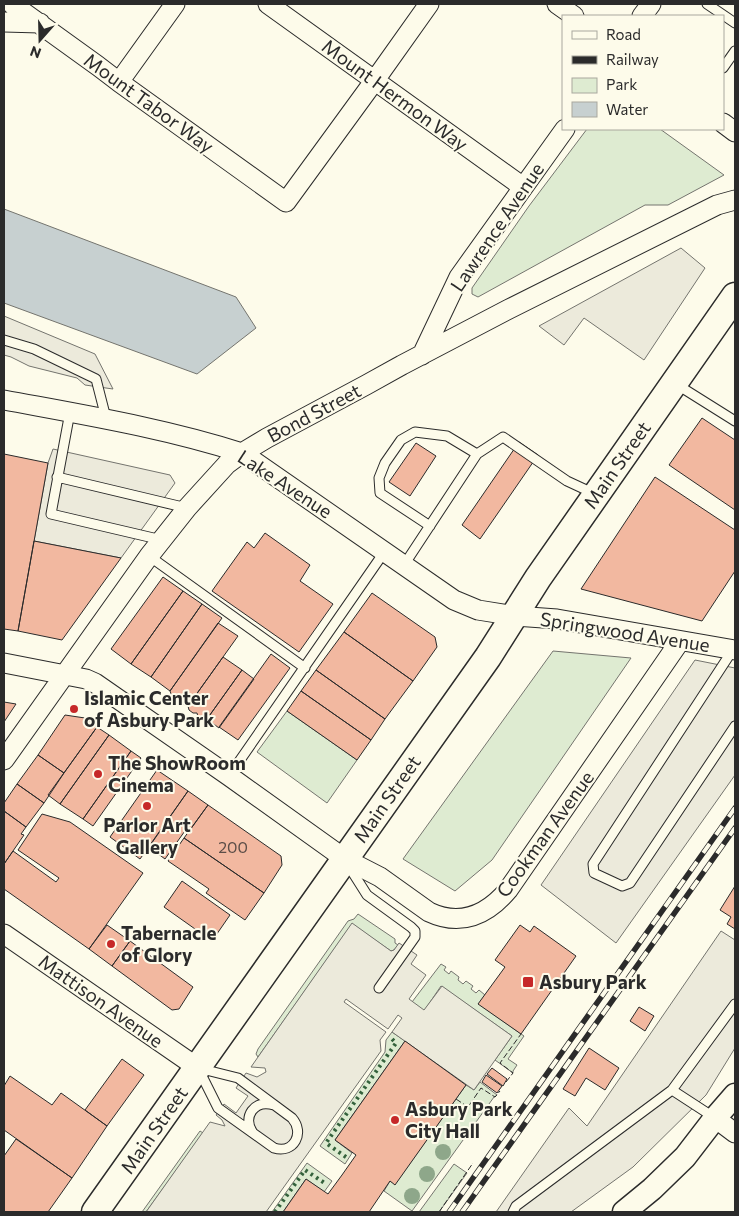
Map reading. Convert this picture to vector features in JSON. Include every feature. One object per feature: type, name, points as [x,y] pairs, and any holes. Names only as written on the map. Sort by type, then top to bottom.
[{"type":"main road","name":"Main Street","points":[[95,1212],[488,657],[538,578],[735,296]]},
{"type":"street","name":"Mount Tabor Way","points":[[12,4],[286,202],[375,80]]},
{"type":"street","points":[[119,82],[175,4]]},
{"type":"street","name":"Mount Hermon Way","points":[[268,4],[523,187]]},
{"type":"street","points":[[375,80],[429,4]]},
{"type":"street","points":[[557,4],[573,15]]},
{"type":"street","points":[[643,15],[651,4]]},
{"type":"street","points":[[4,22],[40,23]]},
{"type":"street","points":[[724,124],[735,132]]},
{"type":"street","name":"Lawrence Avenue","points":[[422,354],[459,277],[564,130]]},
{"type":"street","name":"Bond Street","points":[[4,760],[162,540],[187,508],[227,464],[267,438],[422,354],[717,205],[735,200]]},
{"type":"street","name":"Lake Avenue","points":[[4,400],[106,418],[209,442],[242,453],[454,600],[478,610],[514,616]]},
{"type":"street","name":"Springwood Avenue","points":[[514,616],[557,618],[734,649]]},
{"type":"street","name":"Cookman Avenue","points":[[4,663],[86,679],[101,687],[345,859],[380,877],[429,912],[447,918],[464,918],[489,909],[508,890],[680,641]]},
{"type":"street","name":"Mattison Avenue","points":[[4,934],[198,1068]]},
{"type":"street","points":[[624,1212],[652,1190],[685,1157],[735,1095]]},
{"type":"street","points":[[715,1118],[735,1133]]},
{"type":"lane","points":[[707,4],[723,15]]},
{"type":"lane","points":[[724,16],[735,23]]},
{"type":"lane","points":[[724,67],[735,51]]},
{"type":"lane","points":[[4,340],[34,349],[96,379],[106,418]]},
{"type":"lane","points":[[675,382],[735,421]]},
{"type":"lane","points":[[70,412],[51,514],[162,540]]},
{"type":"lane","points":[[430,526],[380,493],[379,478],[385,463],[400,440],[415,432],[447,436],[478,454]]},
{"type":"lane","points":[[404,565],[478,454],[503,437],[568,481],[596,495]]},
{"type":"lane","points":[[57,477],[187,508]]},
{"type":"lane","points":[[229,776],[384,551]]},
{"type":"lane","points":[[150,556],[305,668]]},
{"type":"lane","points":[[734,649],[593,864],[594,873],[622,886],[630,883],[735,726]]},
{"type":"lane","points":[[345,859],[367,895],[415,931],[415,938],[379,988]]},
{"type":"lane","points":[[513,1212],[516,1206],[672,1090],[735,1004]]},
{"type":"lane","points":[[198,1068],[238,1078],[296,1122],[298,1130],[296,1140],[289,1148],[282,1150],[270,1146],[255,1136],[218,1108],[198,1068]]},
{"type":"lane","points":[[672,1090],[715,1118]]},
{"type":"lane","points":[[255,1136],[248,1124],[249,1115],[252,1110],[263,1103],[276,1106]]},
{"type":"green space","points":[[586,130],[661,130],[724,175],[668,205],[645,205],[478,297],[472,294],[472,288],[529,206]]},
{"type":"green space","points":[[553,651],[631,658],[492,860],[455,891],[403,859]]},
{"type":"green space","points":[[287,711],[357,760],[327,803],[257,752]]},
{"type":"green space","points":[[358,914],[395,939],[395,943],[398,945],[391,951],[352,924],[258,1057],[256,1054],[258,1049],[348,921],[354,919]]},
{"type":"green space","points":[[441,964],[446,967],[444,970],[449,974],[451,971],[459,977],[458,980],[463,984],[466,981],[473,986],[471,989],[476,993],[479,990],[485,995],[479,1004],[524,1036],[508,1059],[517,1065],[513,1073],[495,1060],[512,1036],[441,986],[424,1011],[412,1002]]},
{"type":"green space","points":[[392,1032],[405,1041],[335,1140],[352,1153],[345,1164],[320,1146],[385,1052],[386,1040]]},
{"type":"green space","points":[[480,1082],[497,1095],[412,1211],[384,1191],[390,1181],[395,1184],[466,1085],[474,1090]]},
{"type":"green space","points":[[200,1131],[203,1133],[146,1212],[142,1212]]},
{"type":"green space","points":[[307,1163],[332,1181],[324,1192],[306,1179],[283,1212],[272,1212]]},
{"type":"green space","points":[[454,1164],[467,1173],[439,1212],[419,1212]]},
{"type":"shaded area","points":[[681,248],[705,268],[644,360],[584,318],[564,345],[539,326]]},
{"type":"shaded area","points":[[4,316],[95,354],[113,389],[85,385],[77,378],[29,366],[4,355]]},
{"type":"shaded area","points":[[53,449],[170,475],[175,483],[121,558],[34,541],[48,463]]},
{"type":"shaded area","points":[[695,660],[735,668],[735,775],[616,943],[541,885]]},
{"type":"shaded area","points":[[352,923],[391,951],[399,943],[417,955],[411,964],[426,975],[409,999],[424,1010],[442,986],[512,1036],[474,1090],[392,1032],[402,1018],[398,1015],[388,1029],[346,999],[344,1002],[386,1032],[380,1040],[381,1051],[266,1212],[146,1212],[210,1122],[225,1126],[216,1115],[224,1104],[236,1113],[248,1096],[236,1088],[246,1073],[257,1077],[266,1072],[265,1068],[251,1067]]},
{"type":"shaded area","points":[[721,931],[735,940],[735,1048],[706,1095],[633,1167],[571,1212],[496,1212],[569,1108],[587,1126]]},
{"type":"water","points":[[4,209],[236,297],[256,328],[197,374],[4,303]]},
{"type":"building","points":[[702,418],[735,440],[735,510],[669,465]]},
{"type":"building","points":[[519,442],[538,455],[480,539],[462,525]]},
{"type":"building","points":[[416,443],[436,456],[410,496],[389,482]]},
{"type":"building","points":[[4,454],[48,463],[18,631],[4,629]]},
{"type":"building","points":[[655,477],[735,530],[735,571],[702,621],[581,589]]},
{"type":"building","points":[[265,533],[310,565],[300,581],[333,604],[299,652],[212,591],[247,542],[254,548]]},
{"type":"building","points":[[34,541],[121,558],[62,640],[18,631]]},
{"type":"building","points":[[163,577],[183,591],[131,664],[111,649]]},
{"type":"building","points":[[183,591],[202,604],[151,677],[131,664]]},
{"type":"building","points":[[372,593],[435,637],[437,647],[413,681],[344,632]]},
{"type":"building","points":[[202,604],[222,618],[170,691],[151,677]]},
{"type":"building","points":[[218,623],[238,636],[188,706],[182,704],[173,699],[170,691]]},
{"type":"building","points":[[344,632],[413,681],[385,719],[316,670]]},
{"type":"building","points":[[271,654],[290,668],[238,740],[219,727]]},
{"type":"building","points":[[223,657],[242,670],[207,719],[202,720],[198,717],[197,713],[189,710],[188,706]]},
{"type":"building","points":[[242,670],[254,679],[219,728],[207,719]]},
{"type":"building","points":[[316,670],[385,719],[371,740],[301,691]]},
{"type":"building","points":[[301,691],[371,740],[357,760],[287,711]]},
{"type":"building","points":[[4,702],[16,704],[4,722]]},
{"type":"building","points":[[65,715],[85,718],[97,727],[64,773],[38,755]]},
{"type":"building","points":[[97,727],[109,735],[60,804],[48,795]]},
{"type":"building","points":[[109,735],[131,751],[83,819],[60,804]]},
{"type":"building","points":[[131,751],[141,758],[93,826],[83,819]]},
{"type":"building","points":[[38,755],[64,773],[44,803],[17,784]]},
{"type":"building","points":[[157,770],[188,791],[140,859],[110,837]]},
{"type":"building","points":[[17,784],[44,803],[26,827],[4,811],[4,803]]},
{"type":"building","points":[[188,791],[208,805],[190,830],[187,828],[165,859],[149,847]]},
{"type":"building","points":[[208,805],[281,856],[282,865],[264,893],[184,838]]},
{"type":"building","points":[[4,811],[26,827],[21,834],[24,835],[4,864]]},
{"type":"building","points":[[42,814],[70,822],[143,873],[89,949],[4,889],[4,864],[13,851],[56,882],[59,878],[18,850]]},
{"type":"building","points":[[184,838],[264,893],[245,920],[206,893],[209,889],[168,861]]},
{"type":"building","points":[[182,881],[230,915],[212,941],[164,907]]},
{"type":"building","points":[[735,886],[735,929],[727,924],[731,917],[720,910]]},
{"type":"building","points":[[107,925],[130,941],[112,966],[89,949]]},
{"type":"building","points":[[520,925],[530,932],[534,926],[576,956],[521,1034],[478,1004],[505,967],[495,960]]},
{"type":"building","points":[[130,941],[193,987],[179,1009],[172,1010],[112,966]]},
{"type":"building","points":[[639,1007],[654,1016],[645,1031],[630,1021]]},
{"type":"building","name":"Asbury Park City Hall","points":[[405,1041],[466,1085],[395,1185],[390,1181],[369,1212],[283,1212],[306,1179],[328,1194],[342,1175],[356,1155],[335,1140]]},
{"type":"building","points":[[589,1048],[619,1068],[605,1090],[586,1078],[575,1096],[563,1089]]},
{"type":"building","points":[[122,1059],[144,1075],[107,1126],[85,1110]]},
{"type":"building","points":[[492,1068],[507,1079],[503,1086],[487,1074]]},
{"type":"building","points":[[486,1075],[502,1086],[497,1093],[482,1082]]},
{"type":"building","points":[[10,1076],[52,1105],[61,1093],[107,1126],[72,1178],[4,1130],[4,1086]]},
{"type":"building","points":[[16,1139],[72,1178],[48,1212],[4,1211],[4,1156]]},
{"type":"railway","points":[[449,1212],[735,808]]},
{"type":"railway","points":[[462,1212],[735,828]]},
{"type":"hedge","points":[[346,1157],[326,1143],[396,1043],[392,1039]]},
{"type":"hedge","points":[[275,1212],[305,1170],[326,1184]]},
{"type":"fence","points":[[506,1082],[513,1073],[500,1063],[521,1034]]},
{"type":"fence","points":[[456,1099],[468,1107],[481,1088],[495,1097],[500,1091]]},
{"type":"fence","points":[[439,1212],[473,1163]]},
{"type":"place","name":"Islamic Center of Asbury Park","points":[[74,709]]},
{"type":"place","name":"The ShowRoom Cinema","points":[[98,774]]},
{"type":"place","name":"Parlor Art Gallery","points":[[147,806]]},
{"type":"place","name":"Tabernacle of Glory","points":[[111,944]]},
{"type":"place","name":"Asbury Park","points":[[528,982]]},
{"type":"place","name":"Asbury Park City Hall","points":[[395,1120]]}]
